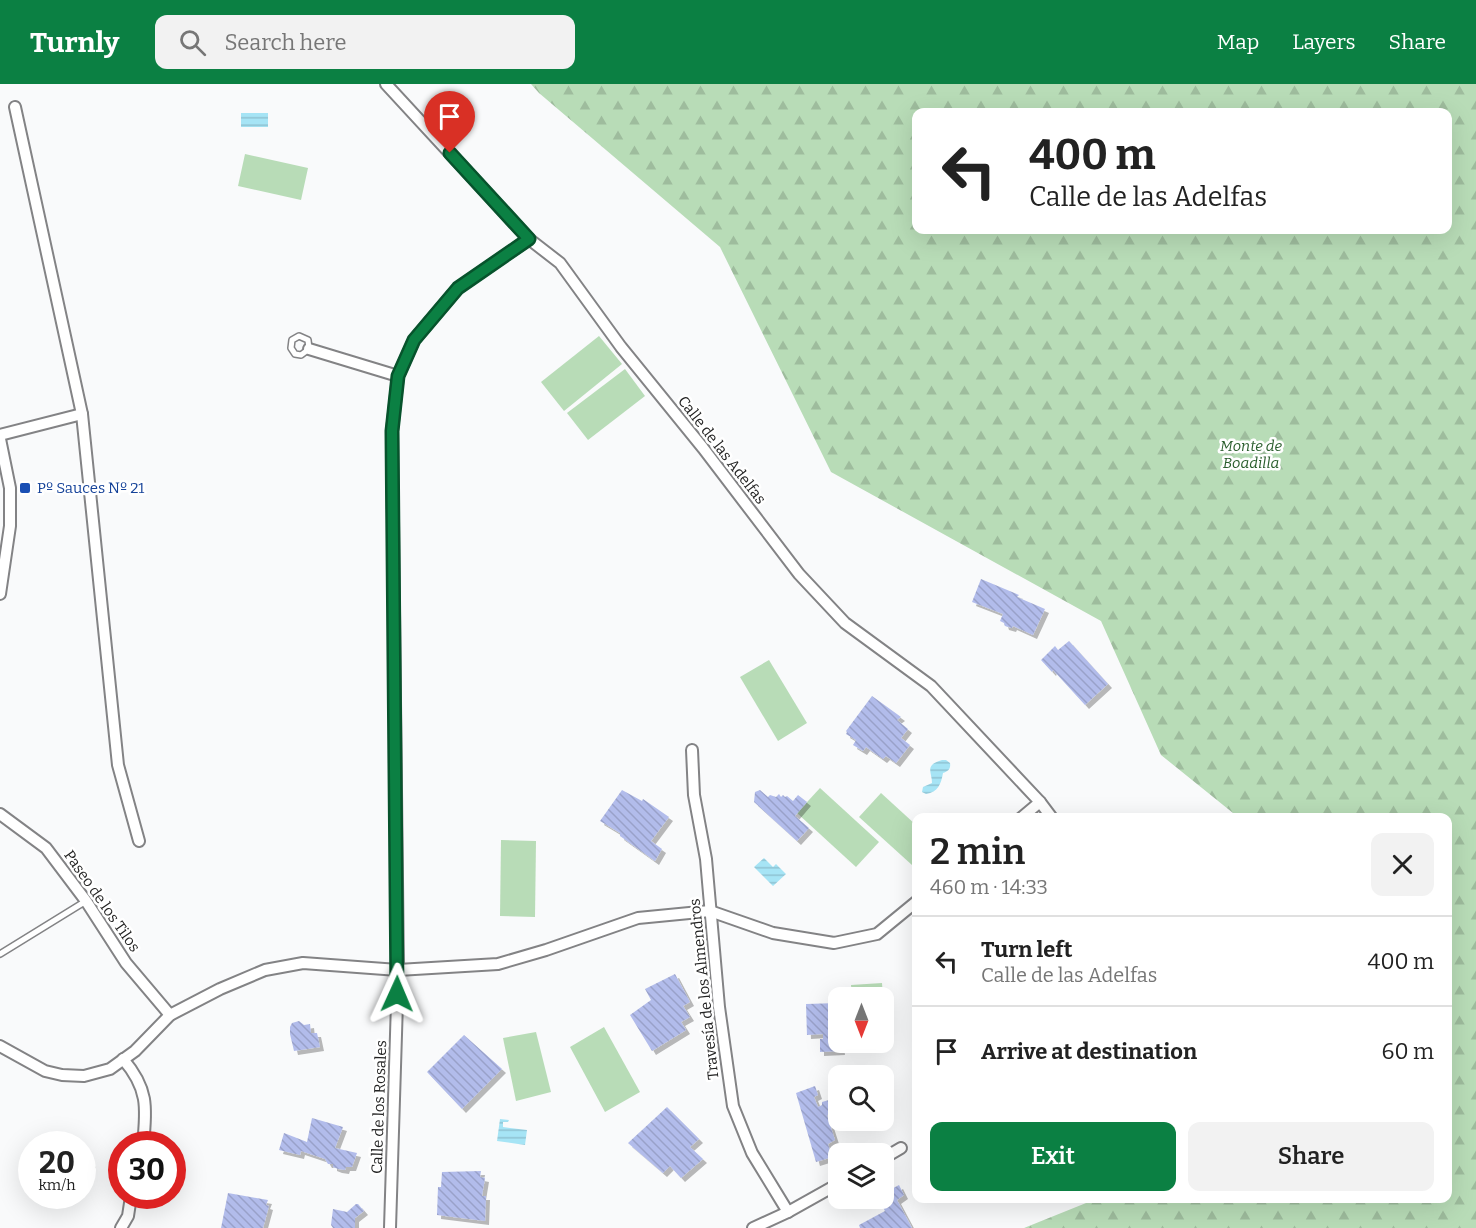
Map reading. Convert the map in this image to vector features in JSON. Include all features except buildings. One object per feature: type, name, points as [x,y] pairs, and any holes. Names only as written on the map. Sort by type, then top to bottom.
[{"type":"street","name":"Calle de las Adelfas","points":[[386,84],[529,239],[561,263],[621,347],[703,448],[800,574],[845,623],[931,686],[1048,813]]},
{"type":"street","points":[[15,107],[82,414],[118,765],[139,841]]},
{"type":"street","name":"Calle de los Rosales","points":[[390,1228],[398,970],[392,431],[398,376],[414,340],[458,288],[529,239]]},
{"type":"street","points":[[309,349],[398,376]]},
{"type":"street","points":[[0,435],[82,414]]},
{"type":"street","points":[[0,439],[10,488],[9,526],[0,594]]},
{"type":"street","name":"Travesía de los Almendros","points":[[692,750],[694,795],[706,860],[719,1007],[733,1106],[752,1153],[788,1212]]},
{"type":"street","points":[[1027,813],[1040,802]]},
{"type":"street","name":"Paseo de los Tilos","points":[[0,814],[46,848],[86,901],[126,963],[170,1015]]},
{"type":"street","points":[[0,1046],[45,1071],[62,1075],[84,1076],[110,1069],[135,1051],[170,1015],[220,989],[271,969],[303,963],[398,970],[498,964],[638,918],[710,911],[773,933],[834,944],[878,934],[912,905]]},
{"type":"street","points":[[123,1059],[141,1085],[145,1099],[144,1131]]},
{"type":"street","points":[[894,1152],[901,1148]]},
{"type":"street","points":[[753,1228],[828,1190]]},
{"type":"street","points":[[121,1228],[129,1209]]},
{"type":"lane","points":[[0,954],[86,901]]},
{"type":"green space","name":"Monte de Boadilla","points":[[531,84],[1476,84],[1476,1228],[1024,1228],[1086,1203],[1452,1203],[1452,813],[1233,813],[1161,755],[1101,621],[831,472],[720,247]]},
{"type":"green space","points":[[245,154],[308,168],[301,200],[238,186]]},
{"type":"green space","points":[[599,336],[622,364],[564,411],[541,382]]},
{"type":"green space","points":[[625,369],[645,396],[588,440],[567,413]]},
{"type":"green space","points":[[769,660],[807,723],[778,741],[740,677]]},
{"type":"green space","points":[[820,788],[879,842],[856,867],[797,813]]},
{"type":"green space","points":[[881,793],[912,821],[912,865],[859,817]]},
{"type":"green space","points":[[501,840],[536,841],[535,917],[500,916]]},
{"type":"green space","points":[[882,983],[882,987],[851,987],[851,985]]},
{"type":"green space","points":[[604,1027],[640,1092],[605,1112],[570,1047]]},
{"type":"green space","points":[[536,1032],[551,1092],[516,1101],[503,1038]]},
{"type":"water","points":[[241,113],[268,113],[268,127],[241,127]]},
{"type":"water","points":[[942,760],[950,763],[950,767],[943,773],[938,787],[930,793],[922,792],[923,787],[932,783],[931,767]]},
{"type":"water","points":[[764,858],[773,867],[776,864],[786,874],[773,886],[754,867]]},
{"type":"water","points":[[500,1119],[509,1120],[503,1122],[503,1127],[527,1130],[525,1145],[497,1141]]},
{"type":"place","name":"Pº Sauces Nº 21","points":[[25,488]]},
{"type":"route","points":[[397,994],[392,431],[398,376],[414,340],[458,288],[529,239],[450,153]]}]
